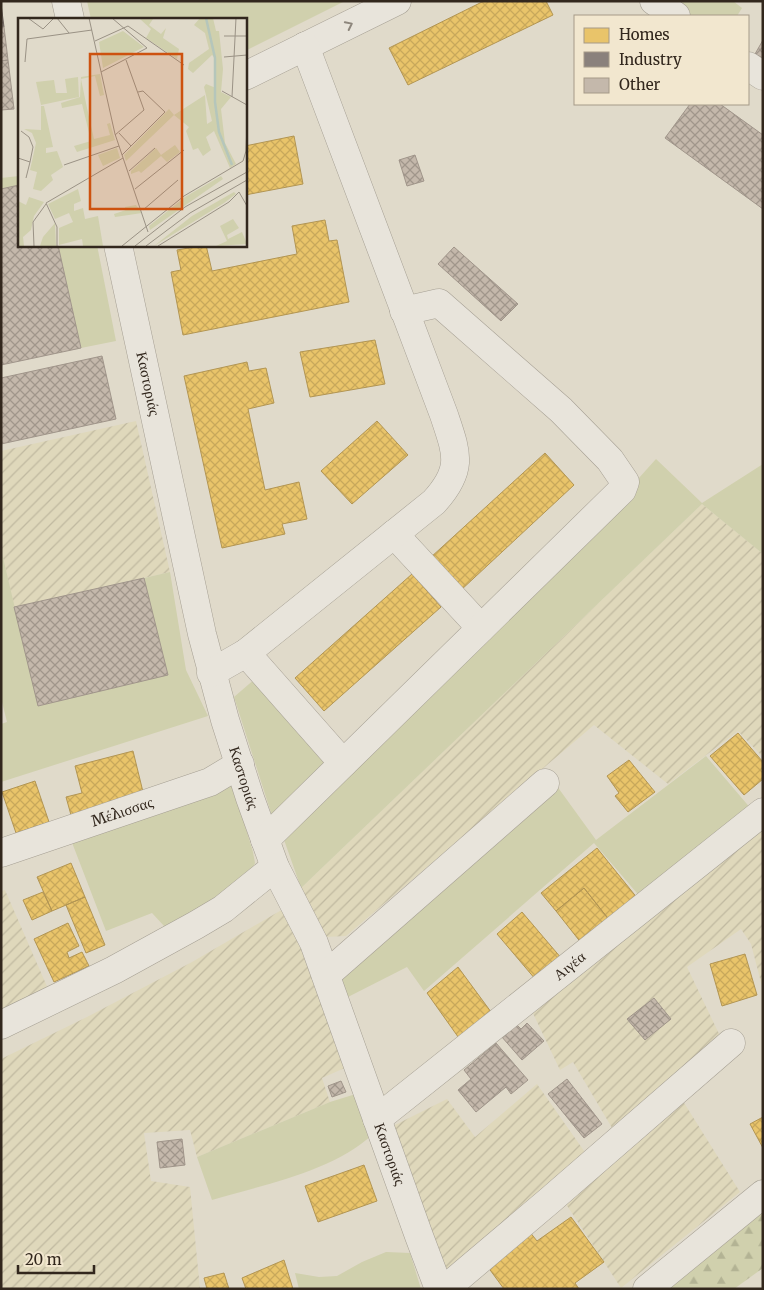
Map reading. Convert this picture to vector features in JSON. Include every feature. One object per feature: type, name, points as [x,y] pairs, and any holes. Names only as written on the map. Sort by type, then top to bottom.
[{"type":"street","points":[[66,1],[70,18]]},
{"type":"street","points":[[246,76],[396,1]]},
{"type":"street","points":[[654,1],[675,15]]},
{"type":"street","points":[[211,672],[246,653],[434,502],[452,476],[456,460],[449,430],[305,46]]},
{"type":"street","points":[[749,67],[763,76]]},
{"type":"street","name":"Καστοριάς","points":[[118,246],[211,672],[265,840],[275,867],[308,929],[326,975],[439,1289]]},
{"type":"street","points":[[265,840],[622,490],[625,482],[610,460],[561,410],[439,303],[404,311]]},
{"type":"street","points":[[394,534],[481,628]]},
{"type":"street","points":[[246,653],[344,763]]},
{"type":"street","name":"Μέλισσας","points":[[1,852],[210,782],[240,764]]},
{"type":"street","points":[[326,975],[545,783]]},
{"type":"street","name":"Αιγέα","points":[[377,1119],[763,812]]},
{"type":"street","points":[[1,1025],[114,970],[180,934],[223,909],[275,867]]},
{"type":"street","points":[[445,1289],[731,1043]]},
{"type":"street","points":[[647,1289],[763,1194]]},
{"type":"shaded area","points":[[136,421],[170,572],[14,607],[1,549],[1,451]]},
{"type":"shaded area","points":[[702,504],[763,554],[763,753],[761,755],[738,731],[668,784],[594,725],[346,936],[325,937],[301,888]]},
{"type":"shaded area","points":[[763,821],[763,990],[751,944],[741,929],[687,967],[722,1040],[615,1133],[573,1062],[560,1070],[530,1007]]},
{"type":"shaded area","points":[[5,890],[49,991],[1,1014],[1,891]]},
{"type":"shaded area","points":[[285,908],[301,936],[347,1067],[322,1078],[330,1102],[197,1157],[190,1130],[144,1133],[151,1181],[190,1187],[200,1289],[1,1289],[1,1059],[192,962]]},
{"type":"shaded area","points":[[537,1084],[589,1158],[445,1276],[389,1128],[447,1099],[475,1137]]},
{"type":"shaded area","points":[[681,1098],[740,1192],[621,1288],[562,1198]]},
{"type":"green space","points":[[87,1],[345,1],[246,50],[246,18],[91,18]]},
{"type":"green space","points":[[665,1],[733,1],[742,8],[738,15],[684,15]]},
{"type":"green space","points":[[18,176],[18,185],[1,189],[1,178]]},
{"type":"green space","points":[[58,246],[97,246],[116,341],[81,348]]},
{"type":"green space","points":[[656,459],[702,503],[763,464],[763,554],[702,504],[301,888],[282,834],[594,528]]},
{"type":"green space","points":[[1,549],[38,706],[167,675],[144,578],[170,572],[186,670],[208,716],[1,782],[1,724],[7,722],[1,698]]},
{"type":"green space","points":[[256,678],[334,765],[273,819],[234,697]]},
{"type":"green space","points":[[706,756],[752,810],[642,899],[594,843],[424,991],[407,967],[344,999],[339,975],[554,782],[596,840]]},
{"type":"green space","points":[[231,779],[253,852],[255,863],[251,873],[239,887],[165,927],[152,913],[106,931],[71,840]]},
{"type":"green space","points":[[359,1093],[373,1134],[357,1147],[339,1158],[297,1175],[212,1200],[197,1157],[330,1102]]},
{"type":"green space","points":[[763,1212],[763,1268],[734,1289],[667,1289]]},
{"type":"green space","points":[[386,1252],[410,1253],[421,1289],[299,1289],[295,1273],[319,1277],[337,1276],[362,1262]]},
{"type":"building: Homes","points":[[484,1],[546,1],[553,15],[408,85],[389,48]]},
{"type":"building: Homes","points":[[294,136],[303,184],[246,195],[246,146]]},
{"type":"building: Homes","points":[[325,220],[329,241],[337,240],[349,302],[183,335],[171,272],[181,270],[177,250],[206,246],[212,271],[297,254],[292,226]]},
{"type":"building: Homes","points":[[375,340],[385,384],[310,397],[300,352]]},
{"type":"building: Homes","points":[[247,362],[249,371],[266,368],[274,403],[248,409],[265,490],[299,482],[307,519],[282,524],[285,534],[222,548],[184,376]]},
{"type":"building: Homes","points":[[377,421],[408,455],[352,504],[321,471]]},
{"type":"building: Homes","points":[[545,453],[574,485],[460,591],[430,558]]},
{"type":"building: Homes","points":[[412,574],[441,607],[324,711],[295,678]]},
{"type":"building: Homes","points":[[738,733],[763,762],[763,779],[744,795],[710,756]]},
{"type":"building: Homes","points":[[133,751],[144,796],[71,815],[66,797],[82,793],[75,766]]},
{"type":"building: Homes","points":[[629,760],[655,792],[628,812],[615,796],[619,793],[607,776]]},
{"type":"building: Homes","points":[[35,781],[49,822],[16,833],[2,792]]},
{"type":"building: Homes","points":[[597,848],[638,899],[610,921],[584,888],[556,911],[541,893]]},
{"type":"building: Homes","points":[[71,863],[85,897],[52,911],[37,877]]},
{"type":"building: Homes","points":[[584,888],[610,921],[582,944],[556,911]]},
{"type":"building: Homes","points":[[43,892],[52,911],[32,920],[23,900]]},
{"type":"building: Homes","points":[[85,897],[105,945],[86,953],[66,905]]},
{"type":"building: Homes","points":[[522,912],[562,959],[536,980],[497,934]]},
{"type":"building: Homes","points":[[68,923],[79,946],[67,952],[69,958],[82,952],[89,966],[54,982],[34,939]]},
{"type":"building: Homes","points":[[745,954],[757,995],[722,1006],[710,964]]},
{"type":"building: Homes","points":[[458,967],[494,1016],[461,1041],[427,993]]},
{"type":"building: Homes","points":[[763,1117],[763,1148],[750,1124]]},
{"type":"building: Homes","points":[[364,1165],[377,1201],[318,1222],[305,1186]]},
{"type":"building: Homes","points":[[571,1217],[604,1262],[575,1283],[579,1289],[504,1289],[485,1263],[529,1231],[537,1241]]},
{"type":"building: Homes","points":[[284,1260],[293,1289],[246,1289],[242,1278]]},
{"type":"building: Homes","points":[[224,1273],[229,1289],[207,1289],[204,1278]]},
{"type":"building: Industry","points":[[1,4],[4,27],[1,27]]},
{"type":"building: Other","points":[[1,27],[4,27],[8,60],[1,61]]},
{"type":"building: Other","points":[[763,40],[763,58],[755,54]]},
{"type":"building: Other","points":[[8,60],[14,109],[1,110],[1,61]]},
{"type":"building: Other","points":[[689,105],[721,105],[763,135],[763,209],[665,138]]},
{"type":"building: Other","points":[[415,155],[424,181],[407,186],[399,160]]},
{"type":"building: Other","points":[[18,185],[18,246],[58,246],[81,348],[1,365],[1,189]]},
{"type":"building: Other","points":[[454,247],[518,304],[501,321],[438,264]]},
{"type":"building: Other","points":[[102,356],[116,419],[1,444],[1,378]]},
{"type":"building: Other","points":[[144,578],[168,675],[38,706],[14,607]]},
{"type":"building: Other","points":[[654,998],[671,1019],[645,1040],[627,1019]]},
{"type":"building: Other","points":[[527,1023],[544,1041],[522,1060],[501,1036],[516,1024],[521,1029]]},
{"type":"building: Other","points":[[496,1043],[528,1080],[511,1094],[506,1087],[476,1112],[458,1090],[471,1079],[464,1070]]},
{"type":"building: Other","points":[[567,1079],[602,1124],[584,1138],[548,1094]]},
{"type":"building: Other","points":[[341,1081],[346,1092],[332,1097],[328,1086]]},
{"type":"building: Other","points":[[182,1139],[185,1165],[160,1168],[157,1142]]}]
